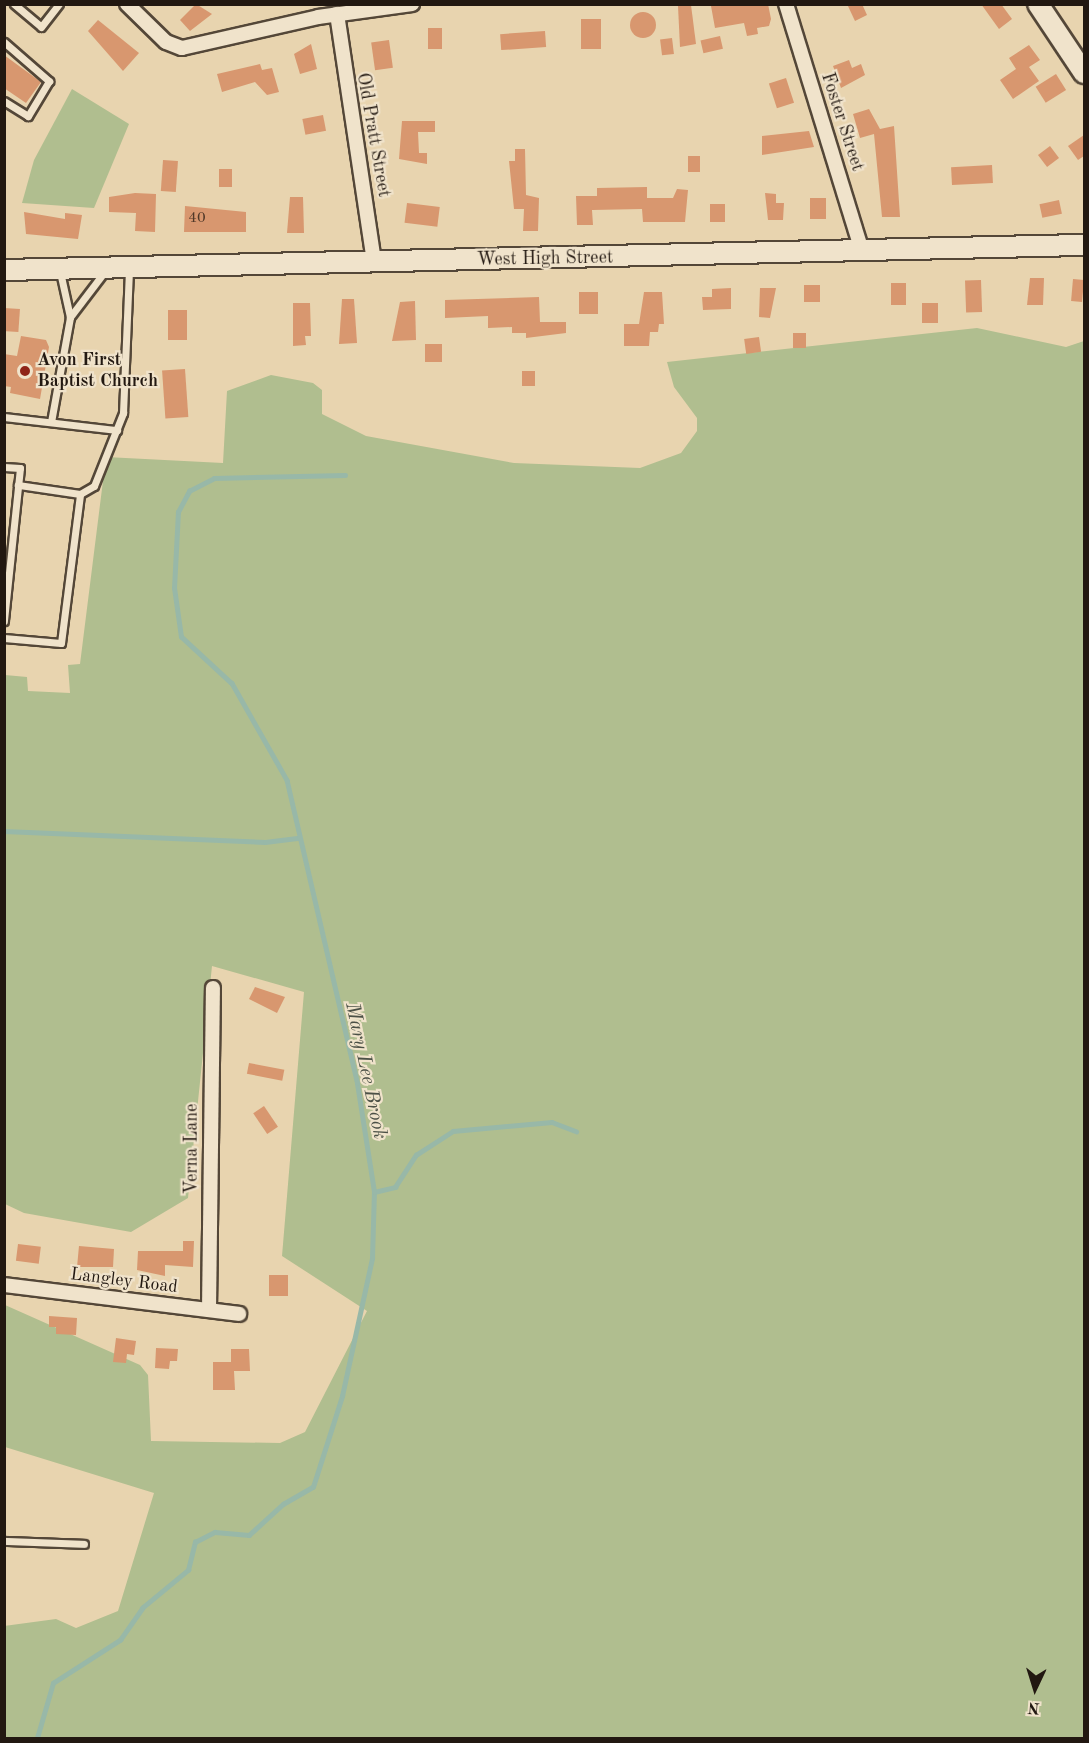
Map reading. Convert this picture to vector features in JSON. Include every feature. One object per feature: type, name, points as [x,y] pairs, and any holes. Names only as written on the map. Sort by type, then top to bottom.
[{"type":"main road","points":[[1038,4],[1084,73]]},
{"type":"main road","name":"West High Street","points":[[4,270],[1084,245]]},
{"type":"street","points":[[127,4],[166,42],[182,48],[337,14],[412,4]]},
{"type":"street","name":"Foster Street","points":[[786,4],[862,251]]},
{"type":"street","name":"Old Pratt Street","points":[[337,14],[374,263]]},
{"type":"street","name":"Verna Lane","points":[[209,1310],[213,988]]},
{"type":"street","name":"Langley Road","points":[[4,1285],[239,1314]]},
{"type":"lane","points":[[14,4],[40,27],[59,4]]},
{"type":"lane","points":[[4,42],[41,71],[49,84],[28,116],[4,101]]},
{"type":"lane","points":[[18,485],[80,494],[92,490],[117,430],[126,397],[129,268]]},
{"type":"lane","points":[[70,316],[106,269]]},
{"type":"lane","points":[[51,422],[70,316],[60,270]]},
{"type":"lane","points":[[4,417],[117,430]]},
{"type":"lane","points":[[4,467],[20,468],[4,621]]},
{"type":"lane","points":[[4,638],[61,643],[80,494]]},
{"type":"lane","points":[[4,1541],[84,1544]]},
{"type":"green space","points":[[72,89],[129,124],[94,208],[22,203],[34,160]]},
{"type":"green space","points":[[977,328],[1066,347],[1084,341],[1084,1738],[5,1738],[4,1626],[56,1619],[76,1628],[118,1611],[154,1493],[5,1447],[5,1305],[140,1365],[148,1375],[151,1441],[280,1443],[305,1432],[367,1311],[282,1256],[304,992],[212,966],[188,1198],[131,1232],[24,1213],[5,1204],[5,675],[27,677],[28,691],[70,693],[68,665],[80,664],[106,457],[223,463],[227,391],[271,375],[313,383],[322,390],[322,414],[366,436],[514,463],[640,468],[681,453],[697,431],[697,418],[674,387],[667,362]]},
{"type":"building","points":[[196,4],[212,14],[190,31],[180,20]]},
{"type":"building","points":[[768,4],[771,19],[769,26],[757,28],[758,34],[747,36],[744,23],[715,28],[711,6]]},
{"type":"building","points":[[847,4],[862,4],[867,15],[855,21]]},
{"type":"building","points":[[981,4],[1001,4],[1012,19],[999,29]]},
{"type":"building","points":[[691,5],[696,44],[680,47],[678,6]]},
{"type":"building","points":[[643,12],[652,16],[656,25],[652,34],[643,38],[634,34],[630,25],[634,16]]},
{"type":"building","points":[[581,19],[601,19],[601,49],[581,49]]},
{"type":"building","points":[[98,20],[139,53],[123,71],[88,31]]},
{"type":"building","points":[[428,28],[442,28],[442,49],[428,49]]},
{"type":"building","points":[[545,31],[546,47],[501,50],[500,34]]},
{"type":"building","points":[[720,36],[723,49],[703,53],[701,40]]},
{"type":"building","points":[[672,38],[674,54],[662,55],[660,39]]},
{"type":"building","points":[[389,40],[393,68],[375,70],[371,43]]},
{"type":"building","points":[[311,44],[317,69],[300,74],[294,54]]},
{"type":"building","points":[[1029,45],[1040,60],[1029,67],[1039,81],[1013,99],[1000,80],[1016,69],[1009,58]]},
{"type":"building","points":[[4,55],[41,82],[26,103],[4,88]]},
{"type":"building","points":[[849,60],[852,68],[861,64],[865,75],[841,88],[833,66]]},
{"type":"building","points":[[260,64],[262,70],[272,68],[279,92],[267,95],[255,82],[222,92],[217,74]]},
{"type":"building","points":[[1056,74],[1066,90],[1046,103],[1036,87]]},
{"type":"building","points":[[786,78],[794,103],[777,108],[769,84]]},
{"type":"building","points":[[869,109],[880,129],[894,126],[900,217],[882,217],[874,134],[860,138],[853,114]]},
{"type":"building","points":[[323,115],[326,131],[305,135],[302,119]]},
{"type":"building","points":[[402,121],[435,121],[435,132],[418,132],[419,153],[427,153],[427,164],[399,159]]},
{"type":"building","points":[[809,131],[814,147],[762,155],[762,136]]},
{"type":"building","points":[[1084,135],[1084,156],[1078,160],[1068,146]]},
{"type":"building","points":[[1050,146],[1059,158],[1047,167],[1038,155]]},
{"type":"building","points":[[515,149],[525,149],[526,195],[539,198],[538,231],[523,231],[524,209],[514,209],[509,161],[515,161]]},
{"type":"building","points":[[688,156],[700,156],[700,172],[688,172]]},
{"type":"building","points":[[163,160],[178,161],[176,192],[161,191]]},
{"type":"building","points":[[992,165],[993,183],[952,185],[951,167]]},
{"type":"building","points":[[219,169],[232,169],[232,187],[219,187]]},
{"type":"building","points":[[647,187],[647,198],[673,198],[677,189],[688,190],[685,222],[643,222],[642,209],[592,210],[593,225],[577,225],[576,196],[597,196],[597,188]]},
{"type":"building","points":[[135,193],[156,194],[155,232],[135,231],[136,213],[109,212],[109,197]]},
{"type":"building","points":[[765,193],[776,194],[776,203],[784,203],[783,220],[768,220]]},
{"type":"building","points":[[290,197],[303,197],[304,233],[287,233]]},
{"type":"building","points":[[810,198],[826,198],[826,219],[810,219]]},
{"type":"building","points":[[1059,200],[1062,214],[1042,218],[1039,204]]},
{"type":"building","points":[[407,203],[440,207],[437,227],[405,223]]},
{"type":"building","points":[[710,204],[725,204],[725,222],[710,222]]},
{"type":"building","points":[[185,206],[246,212],[246,232],[184,232]]},
{"type":"building","points":[[24,212],[65,219],[65,213],[82,215],[78,239],[26,234]]},
{"type":"building","points":[[1030,278],[1044,278],[1043,305],[1027,305]]},
{"type":"building","points":[[1073,279],[1084,280],[1082,302],[1071,301]]},
{"type":"building","points":[[981,280],[982,312],[966,313],[965,281]]},
{"type":"building","points":[[891,283],[906,283],[906,305],[891,305]]},
{"type":"building","points":[[804,285],[820,285],[820,302],[804,302]]},
{"type":"building","points":[[731,288],[731,309],[703,310],[702,297],[712,297],[712,289]]},
{"type":"building","points":[[760,288],[776,288],[770,318],[759,317]]},
{"type":"building","points":[[579,292],[598,292],[598,314],[579,314]]},
{"type":"building","points":[[644,292],[662,292],[664,324],[659,324],[658,332],[650,332],[649,346],[624,346],[624,324],[639,324]]},
{"type":"building","points":[[539,297],[540,322],[566,322],[566,333],[526,338],[526,333],[512,333],[512,327],[488,328],[488,316],[445,318],[445,300]]},
{"type":"building","points":[[342,299],[354,299],[357,343],[339,344]]},
{"type":"building","points":[[415,301],[416,340],[392,341],[400,302]]},
{"type":"building","points":[[293,303],[310,303],[311,336],[305,336],[306,345],[293,346]]},
{"type":"building","points":[[922,303],[938,303],[938,323],[922,323]]},
{"type":"building","points":[[4,308],[20,309],[18,332],[4,331]]},
{"type":"building","points":[[168,310],[187,310],[187,340],[168,340]]},
{"type":"building","points":[[793,333],[806,333],[806,348],[793,348]]},
{"type":"building","name":"Avon First Baptist Church","points":[[21,336],[46,340],[49,347],[40,399],[10,393],[11,387],[4,386],[4,354],[17,356]]},
{"type":"building","points":[[759,337],[761,352],[746,354],[744,339]]},
{"type":"building","points":[[425,344],[442,344],[442,362],[425,362]]},
{"type":"building","points":[[185,369],[188,417],[165,418],[162,371]]},
{"type":"building","points":[[522,371],[535,371],[535,386],[522,386]]},
{"type":"building","points":[[255,987],[285,997],[277,1013],[249,999]]},
{"type":"building","points":[[249,1063],[284,1070],[282,1081],[247,1074]]},
{"type":"building","points":[[264,1106],[278,1127],[267,1134],[253,1113]]},
{"type":"building","points":[[183,1241],[194,1241],[193,1267],[165,1265],[165,1276],[137,1270],[138,1251],[183,1251]]},
{"type":"building","points":[[18,1244],[41,1247],[39,1264],[16,1261]]},
{"type":"building","points":[[79,1246],[114,1249],[113,1267],[77,1267]]},
{"type":"building","points":[[269,1275],[288,1275],[288,1296],[269,1296]]},
{"type":"building","points":[[49,1316],[77,1318],[76,1335],[56,1334],[56,1327],[49,1327]]},
{"type":"building","points":[[116,1338],[136,1341],[134,1355],[127,1354],[126,1363],[113,1362]]},
{"type":"building","points":[[156,1348],[178,1349],[177,1361],[170,1361],[169,1369],[155,1368]]},
{"type":"building","points":[[231,1349],[249,1349],[250,1371],[234,1371],[235,1390],[213,1390],[213,1362],[231,1362]]},
{"type":"waterway","name":"Mary Lee Brook","points":[[37,1738],[53,1683],[120,1640],[142,1608],[188,1570],[195,1542],[215,1532],[249,1535],[283,1504],[313,1487],[342,1396],[372,1258],[374,1192],[357,1083],[287,781],[232,684],[181,637],[174,588],[178,512],[189,491],[214,478],[345,475]]},
{"type":"waterway","points":[[4,831],[265,842],[299,838]]},
{"type":"waterway","points":[[374,1192],[395,1187],[416,1155],[453,1131],[552,1122],[576,1131]]},
{"type":"place","name":"Avon First Baptist Church","points":[[25,371]]}]
